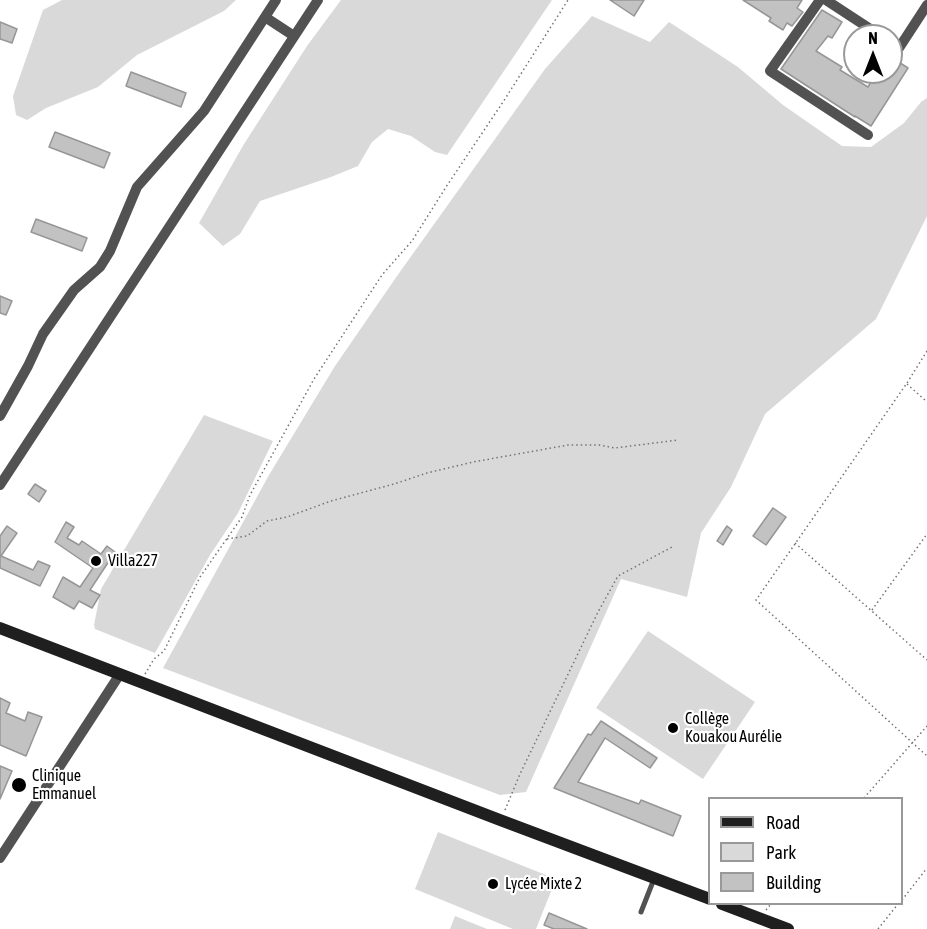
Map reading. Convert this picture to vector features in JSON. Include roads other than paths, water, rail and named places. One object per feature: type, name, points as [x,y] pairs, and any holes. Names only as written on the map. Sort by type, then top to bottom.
[{"type":"street","points":[[0,416],[43,334],[74,290],[100,267],[110,251],[137,187],[204,111],[276,0]]},
{"type":"street","points":[[0,485],[318,0]]},
{"type":"street","points":[[820,0],[770,71],[868,135]]},
{"type":"street","points":[[826,0],[863,24]]},
{"type":"street","points":[[903,42],[927,5]]},
{"type":"street","points":[[265,17],[294,36]]},
{"type":"street","points":[[0,628],[708,897]]},
{"type":"street","points":[[0,858],[120,674]]},
{"type":"street","points":[[727,905],[788,929]]},
{"type":"lane","points":[[640,912],[655,877]]},
{"type":"place","name":"Villa227","points":[[96,561]]},
{"type":"place","name":"Collège Kouakou Aurélie","points":[[673,728]]},
{"type":"place","name":"Clinique Emmanuel","points":[[19,785]]},
{"type":"place","name":"Lycée Mixte 2","points":[[493,884]]}]
